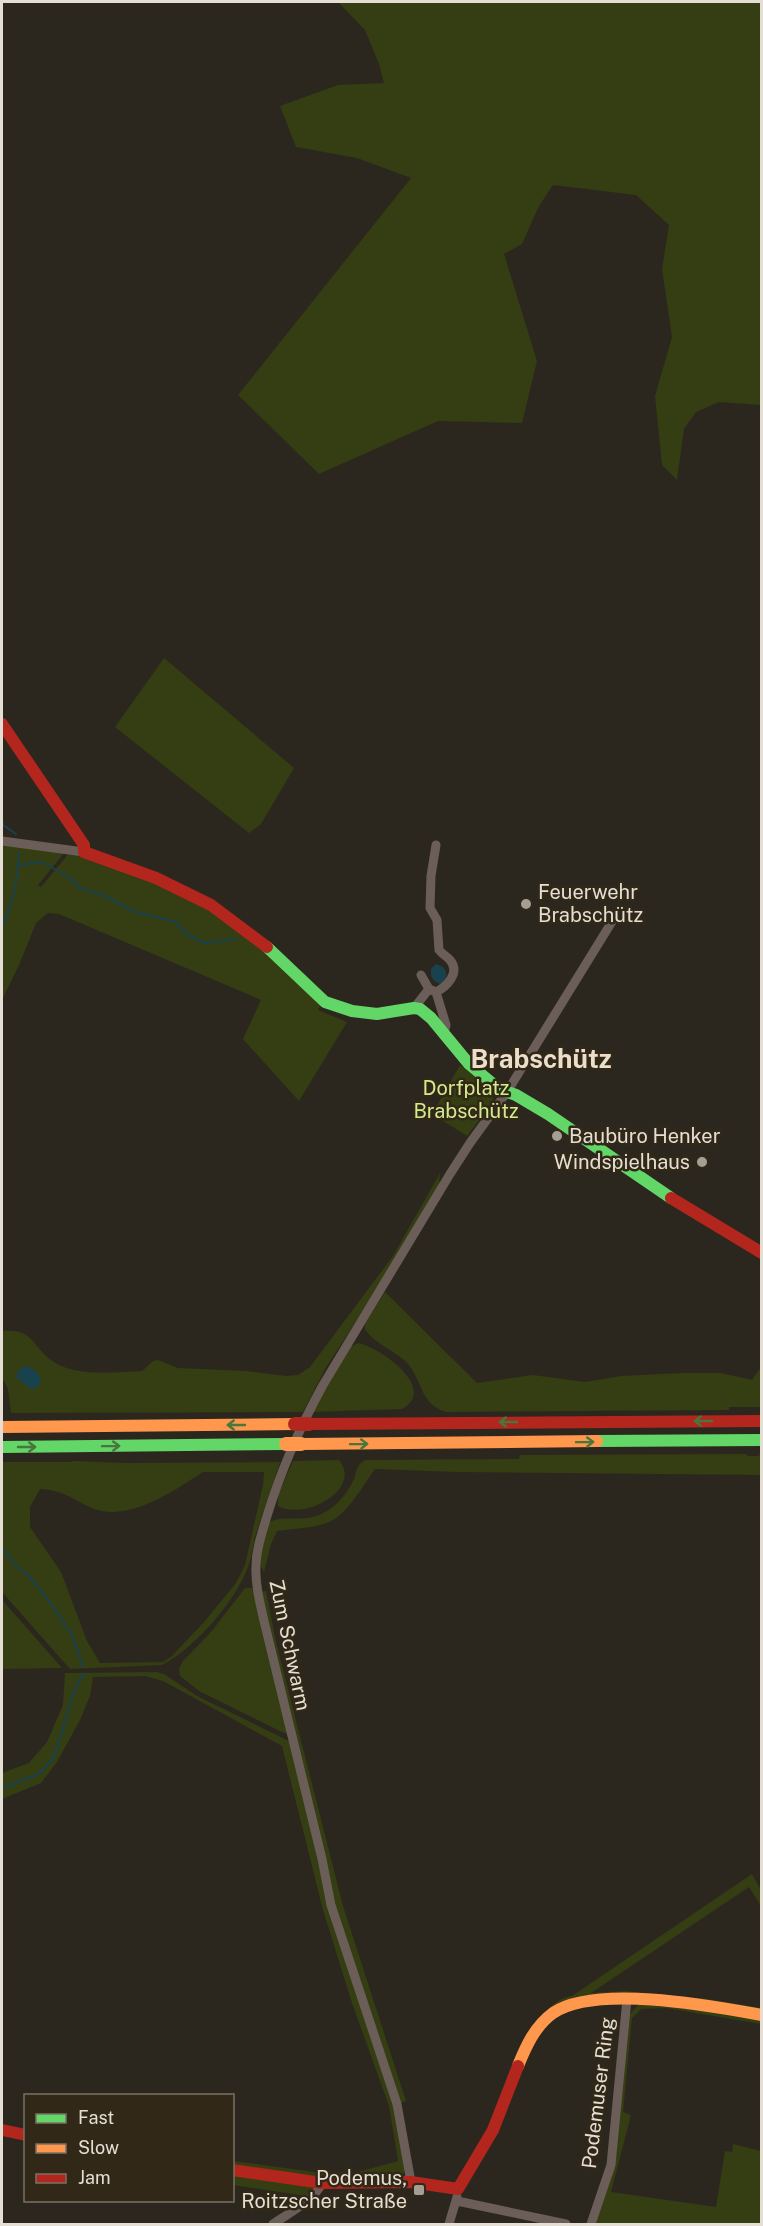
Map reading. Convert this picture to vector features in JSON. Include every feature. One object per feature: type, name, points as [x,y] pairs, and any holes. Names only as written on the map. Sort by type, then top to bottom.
[{"type":"main road","points":[[2,724],[84,845],[84,852],[156,878],[211,905],[267,947],[325,1002],[352,1011],[377,1014],[414,1008],[420,1010],[431,1018],[469,1064],[507,1092],[548,1114],[682,1206],[762,1253]]},
{"type":"main road","points":[[2,1427],[762,1420]]},
{"type":"main road","points":[[2,1447],[762,1440]]},
{"type":"main road","points":[[234,2170],[322,2183],[411,2182],[457,2195],[492,2132],[537,2028],[553,2013],[571,2006],[601,2000],[627,1999],[671,2001],[762,2015]]},
{"type":"main road","points":[[2,2130],[24,2135]]},
{"type":"street","points":[[2,842],[84,852]]},
{"type":"street","points":[[414,1008],[432,990],[446,987],[453,975],[450,959],[439,950],[437,920],[430,909],[431,876],[436,845]]},
{"type":"street","name":"Zum Schwarm","points":[[411,2182],[397,2104],[331,1905],[322,1859],[264,1621],[257,1587],[256,1557],[278,1481],[308,1411],[455,1166],[507,1092],[613,920]]},
{"type":"street","points":[[421,975],[432,990],[446,1025],[444,1033]]},
{"type":"street","name":"Podemuser Ring","points":[[591,2224],[611,2165],[627,1999]]},
{"type":"street","points":[[273,2224],[312,2197],[320,2189],[322,2183]]},
{"type":"street","points":[[448,2224],[457,2195],[567,2224]]},
{"type":"green space","points":[[338,2],[761,2],[761,405],[719,402],[696,412],[684,429],[677,480],[662,465],[655,396],[672,337],[662,269],[669,225],[636,195],[553,185],[539,206],[522,244],[504,254],[537,361],[522,423],[438,421],[319,474],[238,395],[411,178],[357,158],[296,147],[280,106],[338,85],[384,83],[365,30]]},
{"type":"green space","points":[[164,658],[294,768],[261,824],[249,833],[115,727]]},
{"type":"green space","points":[[5,845],[65,852],[38,885],[41,887],[70,852],[186,895],[251,938],[322,1003],[318,1010],[347,1022],[299,1101],[243,1039],[261,1000],[59,914],[48,913],[36,923],[2,1000],[2,847]]},
{"type":"green space","name":"Dorfplatz Brabschütz","points":[[460,1065],[494,1092],[493,1102],[467,1136],[432,1114]]},
{"type":"green space","points":[[440,1173],[439,1186],[325,1369],[303,1412],[11,1413],[8,1389],[2,1377],[2,1331],[21,1332],[54,1362],[63,1367],[85,1372],[142,1371],[153,1361],[158,1360],[178,1368],[298,1375],[310,1367],[393,1256]]},
{"type":"green space","points":[[385,1292],[477,1383],[533,1375],[585,1382],[621,1376],[682,1373],[721,1373],[752,1380],[761,1367],[761,1407],[729,1407],[729,1410],[446,1412],[427,1399],[409,1365],[369,1335],[365,1329],[365,1324]]},
{"type":"green space","points":[[358,1343],[379,1352],[402,1370],[410,1380],[414,1391],[412,1401],[402,1409],[312,1412],[350,1347]]},
{"type":"green space","points":[[761,1451],[761,1475],[375,1469],[356,1497],[339,1516],[320,1525],[277,1531],[264,1572],[259,1563],[268,1523],[281,1519],[311,1517],[327,1511],[336,1505],[346,1493],[358,1466],[365,1460],[519,1459],[520,1455],[747,1454],[747,1456],[759,1456]]},
{"type":"green space","points":[[339,1460],[344,1471],[343,1482],[328,1500],[302,1509],[289,1510],[278,1506],[278,1495],[293,1461]]},
{"type":"green space","points":[[2,1462],[280,1462],[255,1537],[249,1564],[235,1593],[201,1635],[162,1665],[70,1669],[2,1592]],"holes":[[[203,1472],[264,1472],[245,1565],[236,1583],[204,1622],[172,1656],[163,1662],[100,1663],[87,1641],[61,1572],[30,1527],[30,1507],[40,1489],[61,1493],[106,1512],[121,1511],[150,1503]]]},
{"type":"green space","points":[[245,1588],[252,1588],[254,1594],[288,1734],[199,1691],[180,1676],[179,1668],[183,1661],[211,1632]]},
{"type":"green space","points":[[266,1591],[276,1642],[343,1906],[406,2101],[400,2103],[336,1906],[261,1592]]},
{"type":"green space","points":[[2,1599],[4,1602],[62,1668],[2,1669]]},
{"type":"green space","points":[[156,1672],[164,1674],[197,1696],[291,1742],[328,1905],[395,2104],[405,2169],[403,2175],[397,2178],[348,2180],[234,2166],[234,2161],[314,2172],[354,2173],[398,2161],[389,2106],[352,2003],[323,1910],[282,1746],[163,1681],[145,1676],[93,1677],[90,1696],[80,1720],[57,1762],[41,1783],[2,1799],[2,1773],[29,1763],[47,1742],[63,1705],[65,1673]]},
{"type":"green space","points":[[752,1874],[761,1890],[761,1906],[749,1887],[591,1993],[625,1991],[707,1999],[761,2008],[761,2012],[632,1996],[630,1993],[552,2010],[488,2126],[521,2050],[545,2013],[558,2001],[572,1996]]},
{"type":"green space","points":[[639,2004],[761,2019],[761,2024],[666,2008],[641,2009],[632,2018],[623,2112],[631,2115],[611,2192],[716,2207],[725,2151],[732,2152],[733,2144],[761,2151],[761,2224],[596,2224],[616,2159],[616,2136],[629,2015]]},
{"type":"green space","points":[[234,2173],[314,2188],[311,2194],[306,2196],[234,2185]]},
{"type":"water","points":[[436,964],[446,971],[446,978],[441,984],[433,979],[431,974],[431,969]]},
{"type":"water","points":[[25,1366],[33,1369],[39,1376],[41,1382],[35,1389],[30,1388],[16,1377],[19,1370]]},
{"type":"waterway","points":[[2,820],[3,825],[16,834]]},
{"type":"waterway","points":[[2,927],[14,891],[19,852]]},
{"type":"waterway","points":[[18,865],[42,862],[70,878],[80,888],[101,894],[136,912],[176,922],[186,934],[205,943],[237,939]]},
{"type":"waterway","points":[[2,1547],[17,1567],[27,1574],[47,1598],[72,1635],[83,1667]]},
{"type":"waterway","points":[[2,1788],[37,1775],[51,1761],[57,1749],[73,1693],[83,1674]]},
{"type":"traffic: fast","points":[[267,947],[325,1002],[352,1011],[377,1014],[420,1009],[431,1018],[469,1064],[499,1089],[516,1095],[548,1114],[671,1198]]},
{"type":"traffic: fast","points":[[597,1441],[762,1440]]},
{"type":"traffic: fast","points":[[2,1447],[286,1444]]},
{"type":"traffic: slow","points":[[2,1427],[295,1424]]},
{"type":"traffic: slow","points":[[301,1444],[597,1441]]},
{"type":"traffic: slow","points":[[286,1444],[301,1444]]},
{"type":"traffic: slow","points":[[518,2066],[541,2024],[553,2013],[572,2004],[597,2000],[655,2000],[762,2015]]},
{"type":"traffic: jam","points":[[2,724],[84,845],[84,852],[156,878],[211,905],[267,947]]},
{"type":"traffic: jam","points":[[671,1198],[762,1253]]},
{"type":"traffic: jam","points":[[309,1424],[762,1421]]},
{"type":"traffic: jam","points":[[295,1424],[309,1424]]},
{"type":"traffic: jam","points":[[234,2170],[322,2183],[411,2182],[458,2189],[493,2130],[518,2066]]},
{"type":"traffic: jam","points":[[2,2130],[24,2135]]},
{"type":"place","name":"Feuerwehr Brabschütz","points":[[526,904]]},
{"type":"place","name":"Baubüro Henker","points":[[557,1136]]},
{"type":"place","name":"Windspielhaus","points":[[702,1162]]},
{"type":"place","name":"Podemus, Roitzscher Straße","points":[[419,2190]]},
{"type":"district","name":"Brabschütz","points":[[541,1058]]}]
